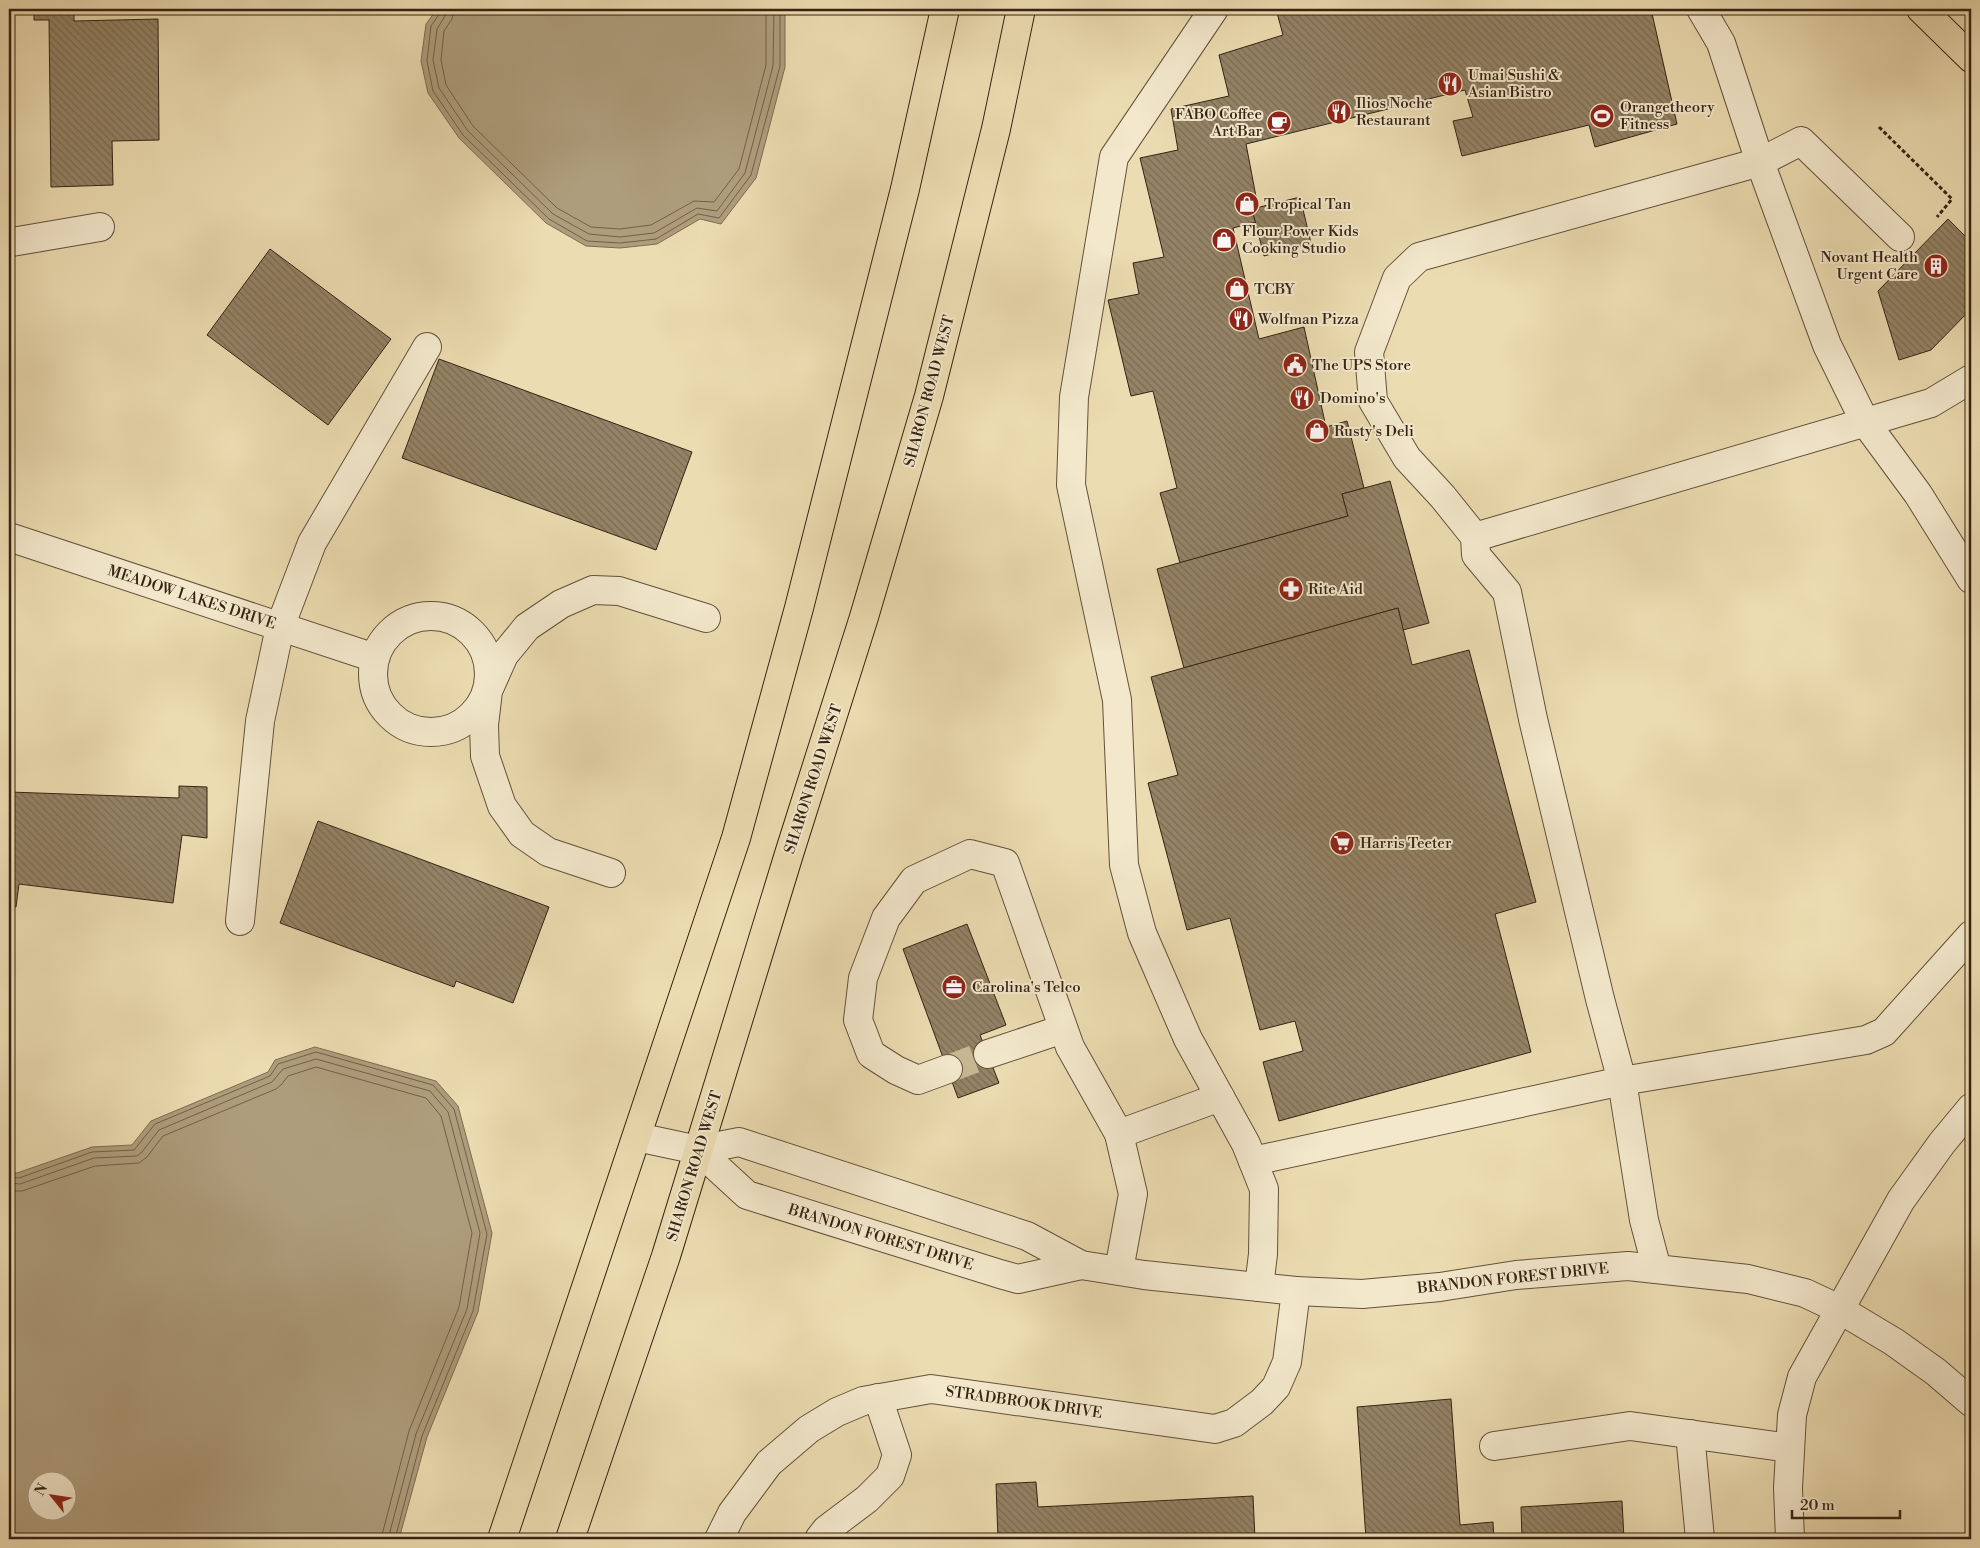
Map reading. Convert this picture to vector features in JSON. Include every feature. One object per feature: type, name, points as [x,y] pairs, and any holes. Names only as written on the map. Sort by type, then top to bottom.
[{"type":"main road","points":[[502,1539],[736,838],[799,608],[905,189],[945,9]]},
{"type":"main road","name":"SHARON ROAD WEST","points":[[570,1539],[666,1256],[864,617],[929,396],[996,129],[1021,9]]},
{"type":"main road","points":[[1922,9],[1971,58]]},
{"type":"street","points":[[1214,9],[1114,156],[1074,397],[1071,485],[1117,700],[1124,865],[1142,933],[1188,1039],[1246,1144],[1264,1189],[1263,1254],[1259,1287]]},
{"type":"street","points":[[1701,9],[1721,43],[1760,162],[1827,344],[1865,422],[1918,494],[1971,579]]},
{"type":"street","points":[[1658,1269],[1644,1220],[1622,1081],[1600,999],[1535,729],[1507,592],[1476,555],[1475,537],[1443,497],[1407,458],[1373,401],[1369,352],[1397,278],[1419,257],[1760,162],[1801,141],[1900,237]]},
{"type":"street","points":[[9,241],[100,227]]},
{"type":"street","points":[[240,921],[260,721],[280,627],[312,544],[427,347]]},
{"type":"street","points":[[1475,537],[1931,402],[1971,379]]},
{"type":"street","name":"MEADOW LAKES DRIVE","points":[[9,537],[375,658]]},
{"type":"street","points":[[611,873],[548,852],[522,834],[502,806],[485,756],[484,725],[488,691],[489,668],[483,646],[468,628],[448,618],[425,616],[403,623],[385,638],[375,658],[372,681],[380,703],[394,721],[414,731],[437,733],[459,726],[477,711],[488,691],[504,655],[527,627],[561,604],[594,590],[619,591],[706,618]]},
{"type":"street","points":[[948,1069],[918,1080],[896,1070],[871,1054],[858,1020],[863,978],[886,918],[914,880],[970,854],[1005,863],[1070,1047],[1119,1134],[1133,1194],[1119,1270]]},
{"type":"street","points":[[1253,1161],[1622,1081],[1866,1040],[1884,1032],[1971,935]]},
{"type":"street","points":[[988,1054],[1063,1029]]},
{"type":"street","points":[[1119,1134],[1220,1097]]},
{"type":"street","points":[[1790,1539],[1788,1488],[1792,1415],[1802,1376],[1901,1200],[1942,1143],[1971,1108]]},
{"type":"street","name":"BRANDON FOREST DRIVE","points":[[637,1137],[698,1150],[738,1142],[1027,1236],[1081,1265]]},
{"type":"street","name":"BRANDON FOREST DRIVE","points":[[698,1150],[747,1195],[1018,1278],[1081,1265],[1144,1275],[1296,1291],[1362,1294],[1440,1287],[1526,1274],[1628,1266],[1748,1279],[1805,1293],[1839,1309],[1894,1342],[1936,1372],[1971,1402]]},
{"type":"street","name":"STRADBROOK DRIVE","points":[[720,1539],[732,1513],[769,1463],[809,1429],[837,1412],[863,1401],[931,1389],[1215,1429],[1234,1423],[1262,1402],[1276,1388],[1287,1362],[1296,1291]]},
{"type":"street","points":[[819,1539],[826,1530],[867,1499],[890,1476],[897,1454],[878,1398]]},
{"type":"street","points":[[1494,1446],[1630,1426],[1790,1448]]},
{"type":"street","points":[[1690,1434],[1700,1539]]},
{"type":"path","points":[[1880,127],[1952,199],[1937,217]]},
{"type":"water","points":[[437,9],[785,9],[785,67],[756,178],[721,224],[700,219],[657,244],[620,248],[586,246],[546,223],[459,138],[428,93],[421,61],[426,24]]},
{"type":"water","points":[[315,1047],[436,1081],[458,1106],[492,1233],[478,1312],[427,1437],[399,1539],[9,1539],[9,1172],[17,1173],[92,1147],[132,1145],[151,1121],[268,1072],[275,1060]]},
{"type":"building","points":[[34,9],[74,9],[74,21],[158,19],[159,140],[112,141],[113,185],[51,187],[49,20],[34,20]]},
{"type":"building","points":[[1276,9],[1651,9],[1677,124],[1595,147],[1589,125],[1462,156],[1453,121],[1473,117],[1465,90],[1246,144],[1258,207],[1252,209],[1256,222],[1233,228],[1259,339],[1304,327],[1326,427],[1347,421],[1364,488],[1342,494],[1348,516],[1180,563],[1160,493],[1177,488],[1153,391],[1131,396],[1108,300],[1139,294],[1133,263],[1164,257],[1140,158],[1178,150],[1171,109],[1229,96],[1219,55],[1283,35]]},
{"type":"building","points":[[1300,197],[1311,243],[1264,256],[1252,209]]},
{"type":"building","name":"Novant Health Urgent Care","points":[[1948,219],[1971,242],[1971,309],[1931,350],[1899,360],[1878,291]]},
{"type":"building","points":[[270,249],[391,339],[328,425],[207,335]]},
{"type":"building","points":[[439,359],[692,452],[656,550],[402,458]]},
{"type":"building","name":"Rite Aid","points":[[1390,481],[1429,623],[1403,630],[1398,608],[1184,668],[1157,569],[1348,516],[1342,494]]},
{"type":"building","name":"Harris Teeter","points":[[1398,608],[1412,665],[1469,650],[1536,902],[1495,914],[1531,1052],[1279,1121],[1263,1062],[1303,1051],[1295,1021],[1260,1030],[1230,918],[1187,930],[1148,783],[1178,775],[1151,677]]},
{"type":"building","points":[[179,786],[207,787],[207,838],[182,835],[173,903],[19,884],[16,907],[9,906],[9,792],[179,798]]},
{"type":"building","points":[[318,821],[549,907],[513,1003],[456,981],[454,987],[280,923]]},
{"type":"building","name":"Carolina's Telco","points":[[967,924],[1006,1025],[980,1035],[999,1083],[958,1098],[903,949]]},
{"type":"building","points":[[1451,1399],[1460,1525],[1493,1522],[1494,1539],[1366,1539],[1357,1407]]},
{"type":"building","points":[[1036,1482],[1038,1507],[1253,1496],[1255,1539],[998,1539],[996,1484]]},
{"type":"building","points":[[1622,1501],[1624,1539],[1522,1539],[1521,1507]]},
{"type":"tunnel","points":[[948,1069],[988,1054]]},
{"type":"place","name":"Umai Sushi & Asian Bistro","points":[[1450,84]]},
{"type":"place","name":"Ilios Noche Restaurant","points":[[1339,112]]},
{"type":"place","name":"Orangetheory Fitness","points":[[1602,116]]},
{"type":"place","name":"FABO Coffee Art Bar","points":[[1279,123]]},
{"type":"place","name":"Tropical Tan","points":[[1247,204]]},
{"type":"place","name":"Flour Power Kids Cooking Studio","points":[[1224,240]]},
{"type":"place","name":"Novant Health Urgent Care","points":[[1936,266]]},
{"type":"place","name":"TCBY","points":[[1237,289]]},
{"type":"place","name":"Wolfman Pizza","points":[[1241,319]]},
{"type":"place","name":"The UPS Store","points":[[1295,365]]},
{"type":"place","name":"Domino's","points":[[1302,398]]},
{"type":"place","name":"Rusty's Deli","points":[[1317,431]]},
{"type":"place","name":"Rite Aid","points":[[1291,589]]},
{"type":"place","name":"Harris Teeter","points":[[1342,843]]},
{"type":"place","name":"Carolina's Telco","points":[[954,987]]}]
